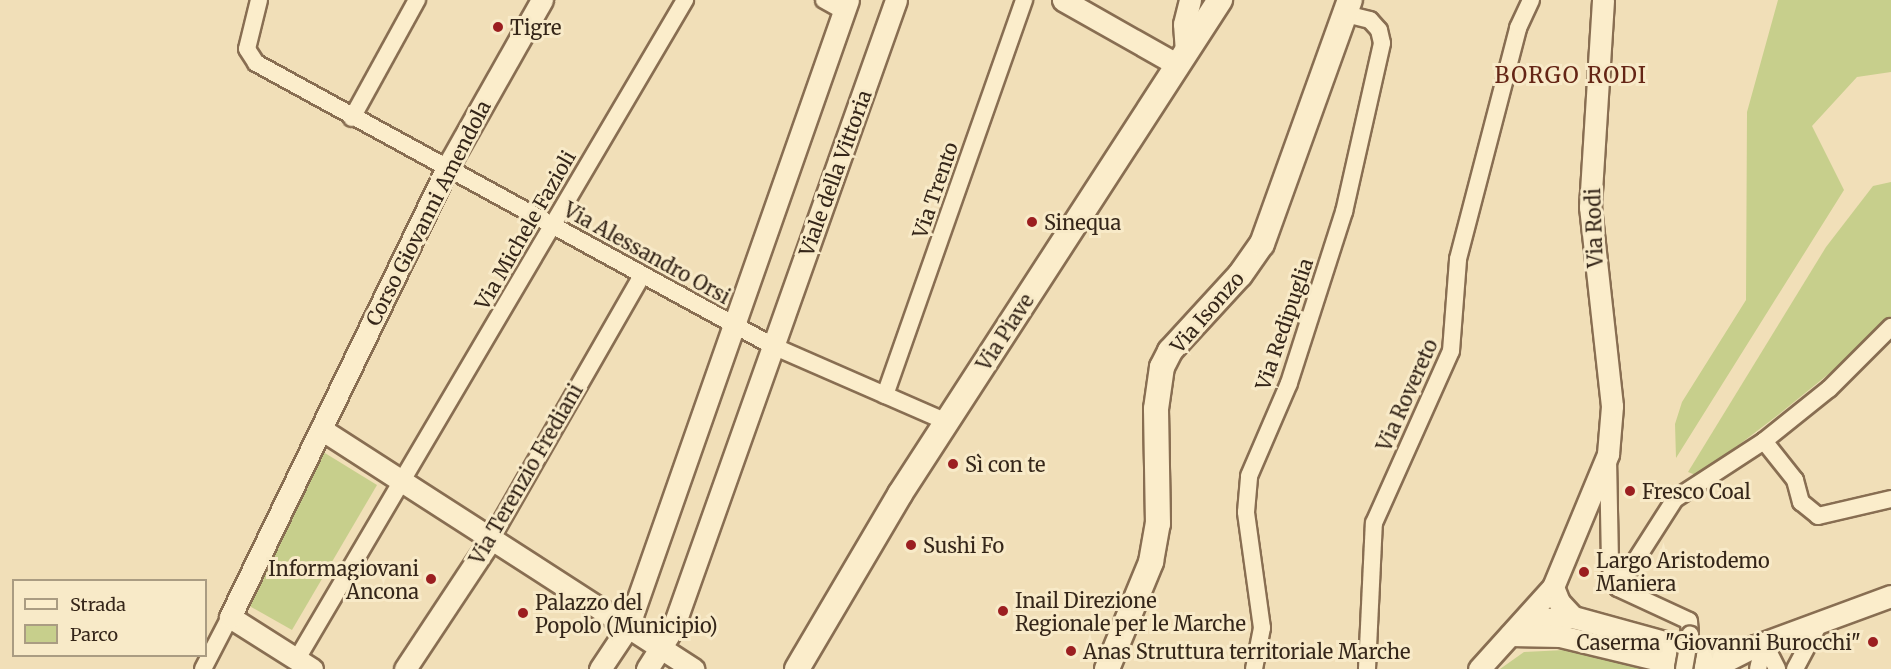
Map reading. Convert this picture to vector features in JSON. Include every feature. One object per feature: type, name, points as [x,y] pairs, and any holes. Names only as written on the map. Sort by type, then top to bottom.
[{"type":"main road","name":"Via Piave","points":[[797,669],[947,422],[1220,0]]},
{"type":"main road","name":"Via Isonzo","points":[[1107,669],[1151,562],[1158,524],[1156,409],[1162,367],[1170,351],[1240,275],[1262,244],[1348,7]]},
{"type":"street","name":"Via Alessandro Orsi","points":[[259,0],[247,49],[256,63],[352,118],[448,166],[734,324]]},
{"type":"street","points":[[352,118],[417,0]]},
{"type":"street","name":"Corso Giovanni Amendola","points":[[230,617],[448,166],[542,0]]},
{"type":"street","name":"Via Michele Fazioli","points":[[304,664],[402,482],[685,0]]},
{"type":"street","points":[[600,669],[628,627],[846,6],[824,0]]},
{"type":"street","name":"Viale della Vittoria","points":[[647,669],[673,628],[897,0]]},
{"type":"street","name":"Via Trento","points":[[885,395],[1024,0]]},
{"type":"street","points":[[1063,0],[1182,58],[1184,24],[1190,0]]},
{"type":"street","name":"Via Rovereto","points":[[1367,669],[1374,523],[1451,351],[1456,332],[1458,259],[1518,28],[1531,0]]},
{"type":"street","name":"Via Rodi","points":[[1603,0],[1590,207],[1612,406],[1608,454],[1610,566],[1618,588]]},
{"type":"street","name":"Via Redipuglia","points":[[1254,669],[1262,628],[1246,512],[1249,476],[1289,383],[1344,212],[1382,43],[1378,30],[1370,20],[1348,7]]},
{"type":"street","name":"Via Terenzio Frediani","points":[[405,669],[491,539],[642,275]]},
{"type":"street","points":[[734,324],[773,346],[947,422]]},
{"type":"street","points":[[1684,669],[1690,635],[1689,621],[1618,588],[1675,499],[1764,441],[1829,389],[1891,327]]},
{"type":"street","points":[[321,429],[693,669]]},
{"type":"street","points":[[1764,441],[1795,480],[1801,501],[1818,516],[1891,499]]},
{"type":"street","name":"Via Rodi","points":[[1479,669],[1553,587],[1608,454]]},
{"type":"street","points":[[1553,587],[1559,602],[1573,617]]},
{"type":"street","points":[[1510,635],[1560,636],[1697,669],[1714,669],[1754,647],[1891,596]]},
{"type":"street","points":[[202,669],[230,617],[304,664]]},
{"type":"street","points":[[1510,635],[1546,620],[1573,617],[1697,651],[1754,647],[1777,669]]},
{"type":"street","points":[[1795,669],[1820,622]]},
{"type":"street","points":[[1754,647],[1758,669]]},
{"type":"green space","points":[[1778,0],[1891,0],[1891,72],[1857,77],[1812,126],[1844,190],[1676,458],[1675,424],[1682,402],[1746,300],[1747,112]]},
{"type":"green space","points":[[1891,182],[1891,316],[1873,338],[1778,415],[1698,476],[1688,472],[1826,247],[1873,186]]},
{"type":"green space","points":[[320,450],[377,485],[292,630],[246,604]]},
{"type":"green space","points":[[1565,650],[1646,669],[1500,669],[1524,652]]},
{"type":"place","name":"Tigre","points":[[498,27]]},
{"type":"place","name":"Sinequa","points":[[1032,222]]},
{"type":"place","name":"Sì con te","points":[[953,464]]},
{"type":"place","name":"Fresco Coal","points":[[1630,491]]},
{"type":"place","name":"Sushi Fo","points":[[911,545]]},
{"type":"place","name":"Largo Aristodemo Maniera","points":[[1584,572]]},
{"type":"place","name":"Informagiovani Ancona","points":[[431,579]]},
{"type":"place","name":"Inail Direzione Regionale per le Marche","points":[[1003,611]]},
{"type":"place","name":"Palazzo del Popolo (Municipio)","points":[[523,613]]},
{"type":"place","name":"Caserma \"Giovanni Burocchi\"","points":[[1873,642]]},
{"type":"place","name":"Anas Struttura territoriale Marche","points":[[1071,651]]},
{"type":"district","name":"BORGO RODI","points":[[1571,76]]}]
